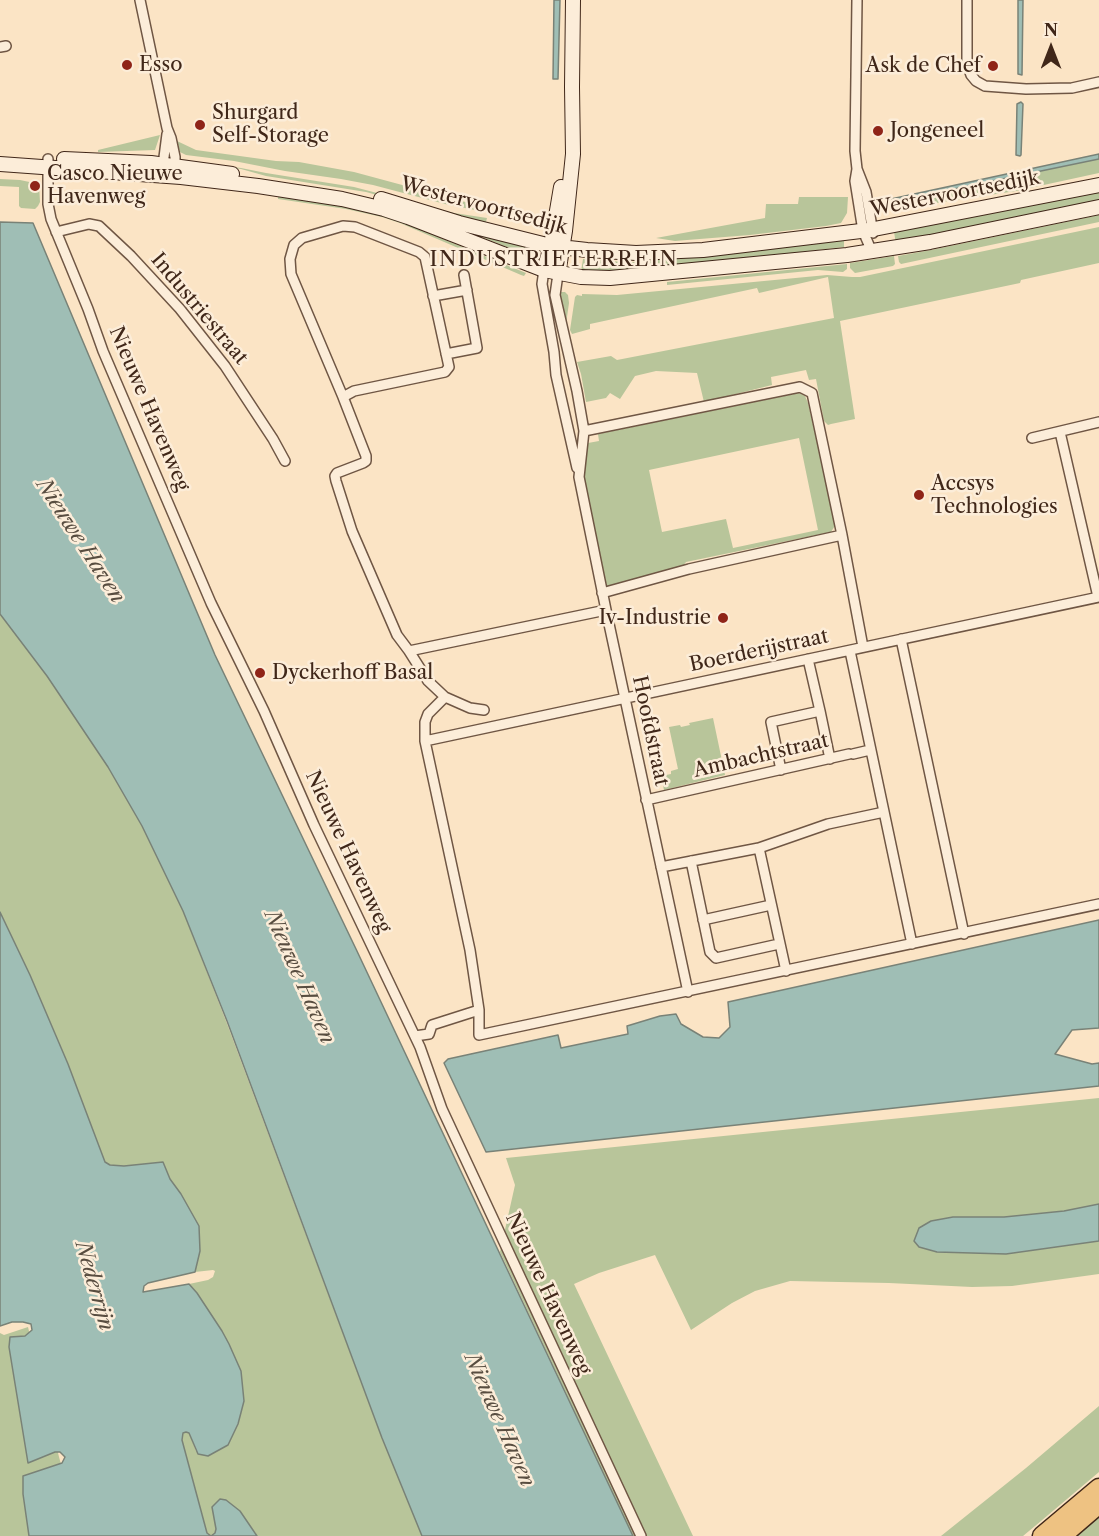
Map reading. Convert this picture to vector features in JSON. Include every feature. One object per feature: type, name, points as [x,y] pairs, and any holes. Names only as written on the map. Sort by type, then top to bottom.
[{"type":"highway","points":[[1042,1536],[1099,1488]]},
{"type":"highway","points":[[1062,1536],[1099,1504]]},
{"type":"main road","points":[[551,272],[557,247],[572,111],[573,0]]},
{"type":"main road","name":"Westervoortsedijk","points":[[0,156],[48,166]]},
{"type":"main road","name":"Westervoortsedijk","points":[[0,164],[168,169],[362,194],[459,223],[557,247],[636,253],[703,250],[868,230],[1099,185]]},
{"type":"main road","name":"Westervoortsedijk","points":[[168,169],[365,204],[408,217],[551,272],[596,278],[624,278],[872,252],[1099,207]]},
{"type":"street","points":[[140,0],[173,147],[168,169]]},
{"type":"street","points":[[856,0],[855,151],[857,169],[855,181],[872,252]]},
{"type":"street","points":[[968,0],[967,64],[970,75],[976,81],[985,86],[1026,89],[1072,88],[1099,82]]},
{"type":"street","name":"Nieuwe Havenweg","points":[[48,166],[49,212],[56,232],[103,351],[211,603],[264,711],[314,825],[415,1036],[437,1098],[641,1536]]},
{"type":"street","points":[[857,169],[866,192],[870,213],[868,230]]},
{"type":"street","name":"Industriestraat","points":[[56,232],[89,224],[99,226],[131,256],[180,309],[225,366],[257,413],[285,461]]},
{"type":"street","points":[[343,397],[354,391],[445,372],[449,367],[425,257],[419,252],[355,227],[343,226],[302,238],[294,245],[290,259],[291,274],[365,453],[366,460],[363,463],[340,470],[335,476],[336,480],[356,541],[396,635],[428,681],[445,698],[470,708],[484,710]]},
{"type":"street","points":[[551,272],[567,349],[554,352],[542,284],[551,272]]},
{"type":"street","points":[[446,354],[477,348],[464,275]]},
{"type":"street","points":[[433,296],[467,290]]},
{"type":"street","name":"Hoofdstraat","points":[[567,349],[584,431],[579,477]]},
{"type":"street","name":"Hoofdstraat","points":[[554,352],[558,386],[688,992]]},
{"type":"street","points":[[584,431],[800,387],[812,393],[863,647]]},
{"type":"street","points":[[1032,438],[1099,422]]},
{"type":"street","points":[[1060,432],[1099,597]]},
{"type":"street","points":[[602,593],[689,569],[842,535]]},
{"type":"street","name":"Boerderijstraat","points":[[425,741],[1099,597]]},
{"type":"street","points":[[409,651],[606,610]]},
{"type":"street","points":[[901,639],[964,934]]},
{"type":"street","points":[[850,651],[912,944]]},
{"type":"street","points":[[808,659],[830,759]]},
{"type":"street","points":[[445,698],[428,714],[425,722],[425,741],[470,950],[479,1010],[479,1035],[1099,904]]},
{"type":"street","points":[[781,770],[771,722],[820,711]]},
{"type":"street","name":"Ambachtstraat","points":[[646,800],[870,750]]},
{"type":"street","points":[[661,867],[759,848],[828,824],[884,812]]},
{"type":"street","points":[[759,848],[786,971]]},
{"type":"street","points":[[691,861],[710,952],[716,958],[779,944]]},
{"type":"street","points":[[704,921],[771,905]]},
{"type":"street","points":[[415,1036],[429,1034],[432,1025],[479,1010]]},
{"type":"green space","points":[[160,135],[155,150],[98,152],[98,150]]},
{"type":"green space","points":[[177,141],[196,150],[299,162],[354,172],[469,203],[480,211],[373,185],[186,155],[180,152]]},
{"type":"green space","points":[[1099,159],[1099,173],[1016,191],[896,209],[885,201],[896,201]]},
{"type":"green space","points":[[189,161],[354,187],[454,213],[487,218],[486,222],[464,219],[366,192]]},
{"type":"green space","points":[[0,179],[39,184],[40,202],[38,206],[35,209],[21,208],[19,206],[19,187],[0,186]]},
{"type":"green space","points":[[294,185],[369,198],[438,221],[532,246],[529,256],[477,235]]},
{"type":"green space","points":[[1099,190],[1099,202],[896,244],[894,232]]},
{"type":"green space","points":[[278,195],[338,204],[392,218],[526,273],[524,276],[521,275],[382,217],[278,199]]},
{"type":"green space","points":[[799,197],[848,197],[847,213],[841,223],[826,226],[675,241],[656,238],[765,218],[766,204],[798,204]]},
{"type":"green space","points":[[1099,215],[1099,222],[901,264],[899,262],[898,256]]},
{"type":"green space","points":[[1099,227],[1099,263],[1021,280],[1020,283],[840,321],[855,419],[828,425],[824,421],[816,379],[809,380],[806,370],[771,377],[772,385],[704,402],[697,373],[656,371],[635,376],[620,399],[610,393],[606,398],[586,402],[577,362],[611,356],[617,360],[834,318],[828,277],[759,293],[757,288],[590,324],[590,329],[572,334],[570,330],[577,295],[617,295],[827,275],[860,277]]},
{"type":"green space","points":[[844,239],[844,247],[792,253],[765,261],[624,273],[581,272],[583,259],[646,262],[666,257]]},
{"type":"green space","points":[[894,256],[893,266],[855,273],[850,268],[850,263]]},
{"type":"green space","points":[[847,264],[847,269],[843,272],[818,270],[667,285],[667,282]]},
{"type":"green space","points":[[560,292],[568,295],[566,324],[559,296]]},
{"type":"green space","points":[[799,393],[805,396],[808,403],[836,524],[831,532],[686,562],[681,569],[607,587],[584,477],[588,443],[599,441],[598,434]],"holes":[[[799,438],[818,530],[733,548],[726,519],[662,532],[649,470]]]},
{"type":"green space","points":[[0,614],[47,676],[108,767],[142,826],[183,911],[382,1438],[422,1536],[257,1536],[255,1532],[212,1507],[216,1529],[211,1536],[207,1533],[182,1436],[183,1433],[189,1433],[196,1451],[241,1371],[222,1331],[189,1284],[208,1280],[213,1277],[215,1271],[195,1272],[200,1251],[181,1194],[170,1179],[163,1162],[124,1166],[110,1165],[105,1162],[68,1064],[0,912]]},
{"type":"green space","points":[[713,718],[725,775],[664,790],[661,776],[671,774],[671,771],[678,769],[669,727],[680,725],[681,727]]},
{"type":"green space","points":[[1099,1098],[1099,1204],[1064,1211],[1004,1217],[953,1217],[931,1221],[919,1228],[1006,1254],[1099,1241],[1099,1274],[1012,1286],[972,1287],[790,1281],[755,1291],[691,1330],[655,1255],[599,1273],[574,1284],[693,1536],[633,1536],[500,1252],[515,1185],[506,1158]]},
{"type":"green space","points":[[28,1327],[59,1457],[81,1536],[0,1536],[0,1333],[4,1335]]},
{"type":"green space","points":[[1099,1406],[1099,1472],[1023,1536],[941,1536],[1026,1468]]},
{"type":"green space","points":[[1099,1513],[1099,1536],[1071,1536]]},
{"type":"water","points":[[554,0],[560,0],[558,79],[553,79]]},
{"type":"water","points":[[1018,0],[1023,0],[1022,75],[1018,74]]},
{"type":"water","points":[[1021,102],[1023,104],[1020,156],[1016,155],[1017,104]]},
{"type":"water","points":[[1099,154],[1099,159],[896,201],[891,199]]},
{"type":"water","name":"Nieuwe Haven","points":[[0,222],[33,223],[215,655],[633,1536],[422,1536],[382,1438],[227,1021],[183,911],[142,826],[108,767],[47,676],[0,614]]},
{"type":"water","name":"Nederrijn","points":[[0,912],[68,1064],[105,1162],[110,1165],[124,1166],[163,1162],[170,1179],[199,1226],[200,1251],[195,1272],[148,1283],[144,1286],[143,1292],[189,1284],[222,1331],[241,1371],[244,1401],[238,1424],[228,1445],[208,1456],[198,1454],[189,1433],[183,1433],[182,1440],[207,1533],[211,1536],[29,1536],[23,1476],[62,1463],[65,1457],[60,1452],[55,1452],[28,1463],[9,1347],[10,1337],[25,1336],[32,1330],[31,1324],[12,1322],[0,1326]]},
{"type":"water","points":[[1099,920],[1099,1028],[1072,1030],[1055,1054],[1092,1064],[1099,1063],[1099,1086],[486,1152],[444,1063],[448,1059],[558,1035],[561,1048],[628,1034],[627,1026],[660,1016],[676,1014],[681,1024],[703,1037],[719,1038],[730,1027],[728,1002]]},
{"type":"water","points":[[1099,1204],[1099,1241],[1006,1254],[937,1252],[919,1247],[914,1241],[919,1228],[931,1221],[953,1217],[1004,1217],[1064,1211]]},
{"type":"water","points":[[220,1499],[226,1500],[240,1511],[257,1536],[211,1536],[216,1529],[212,1507]]},
{"type":"place","name":"Esso","points":[[127,65]]},
{"type":"place","name":"Ask de Chef","points":[[993,66]]},
{"type":"place","name":"Shurgard Self-Storage","points":[[200,125]]},
{"type":"place","name":"Jongeneel","points":[[878,131]]},
{"type":"place","name":"Casco Nieuwe Havenweg","points":[[35,186]]},
{"type":"place","name":"Accsys Technologies","points":[[919,495]]},
{"type":"place","name":"Iv-Industrie","points":[[723,618]]},
{"type":"place","name":"Dyckerhoff Basal","points":[[260,673]]},
{"type":"district","name":"INDUSTRIETERREIN","points":[[554,260]]}]
